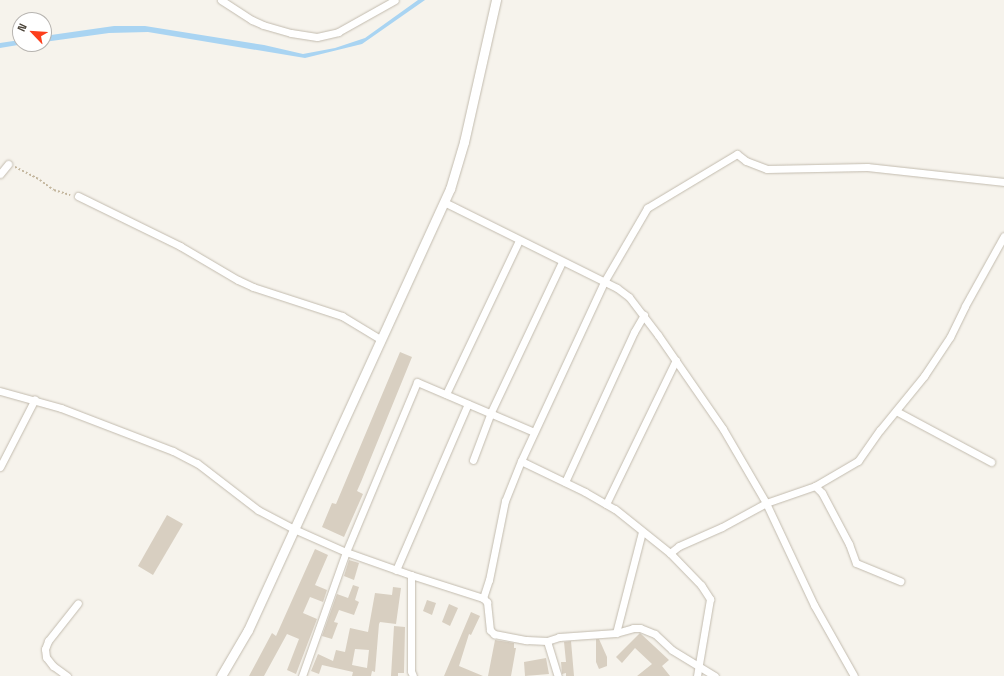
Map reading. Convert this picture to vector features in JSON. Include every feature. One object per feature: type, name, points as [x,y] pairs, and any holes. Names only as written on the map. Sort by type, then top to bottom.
[{"type":"street","points":[[221,0],[252,20],[263,25],[291,33],[317,36],[338,32],[395,0]]},
{"type":"street","points":[[221,676],[248,630],[456,174],[496,0]]},
{"type":"street","points":[[483,598],[490,580],[505,501],[521,461],[604,282],[647,208],[737,154],[746,161],[767,169],[867,167],[1004,182]]},
{"type":"street","points":[[0,174],[8,164]]},
{"type":"street","points":[[78,196],[180,246],[252,287],[342,316],[380,339]]},
{"type":"street","points":[[444,202],[562,262],[617,288],[629,297],[644,315],[723,429],[766,503],[814,605],[854,676]]},
{"type":"street","points":[[670,553],[678,546],[722,527],[766,503],[815,486],[858,461],[880,430],[924,376],[950,337],[965,306],[1004,236]]},
{"type":"street","points":[[446,394],[519,240]]},
{"type":"street","points":[[473,460],[491,412],[562,262]]},
{"type":"street","points":[[565,482],[634,332],[644,315]]},
{"type":"street","points":[[606,504],[676,360]]},
{"type":"street","points":[[302,676],[346,552],[417,382],[468,404],[491,412],[534,432]]},
{"type":"street","points":[[0,391],[35,399],[173,451],[197,464],[258,510],[294,529],[346,552],[411,576],[483,598],[487,602],[490,630],[494,634],[547,642],[559,638],[616,633],[633,628],[647,630],[655,634],[672,650],[715,676]]},
{"type":"street","points":[[0,467],[35,399]]},
{"type":"street","points":[[396,570],[468,404]]},
{"type":"street","points":[[896,411],[991,462]]},
{"type":"street","points":[[521,461],[606,504],[670,553],[701,586],[710,600],[697,676]]},
{"type":"street","points":[[815,486],[822,493],[856,563],[900,581]]},
{"type":"street","points":[[616,633],[642,532]]},
{"type":"street","points":[[411,576],[411,671],[413,676]]},
{"type":"street","points":[[67,676],[53,666],[46,657],[45,649],[48,641],[78,602]]},
{"type":"street","points":[[547,642],[558,676]]},
{"type":"path","points":[[8,164],[60,193],[78,196]]},
{"type":"water","points":[[418,0],[425,0],[362,44],[305,58],[148,32],[109,33],[52,41],[52,35],[114,26],[145,26],[264,45],[303,54],[335,48],[365,38]]},
{"type":"water","points":[[12,41],[12,46],[0,48],[0,43]]},
{"type":"building","points":[[400,352],[412,357],[357,491],[363,494],[344,537],[322,527],[332,503],[336,504]]},
{"type":"building","points":[[167,515],[183,524],[153,575],[138,566]]},
{"type":"building","points":[[315,549],[328,555],[315,585],[327,590],[323,602],[310,597],[303,613],[317,619],[296,674],[287,670],[299,639],[287,634],[264,676],[249,676],[272,633],[276,636]]},
{"type":"building","points":[[349,560],[359,563],[354,580],[344,576]]},
{"type":"building","points":[[353,585],[359,587],[355,600],[359,602],[354,615],[339,610],[334,622],[338,623],[332,639],[322,636],[337,594],[348,598]]},
{"type":"building","points":[[393,587],[401,588],[396,624],[380,622],[379,624],[375,672],[372,671],[371,676],[352,676],[353,672],[322,665],[319,674],[311,671],[318,654],[333,661],[336,650],[345,652],[350,628],[368,632],[375,593],[392,595]],"holes":[[[355,649],[369,650],[367,668],[352,665]]]},
{"type":"building","points":[[427,600],[436,603],[432,615],[423,611]]},
{"type":"building","points":[[449,604],[458,608],[450,626],[442,622]]},
{"type":"building","points":[[471,612],[480,616],[471,635],[469,634],[459,666],[483,676],[444,676]]},
{"type":"building","points":[[394,626],[405,627],[404,673],[398,673],[398,676],[391,676]]},
{"type":"building","points":[[640,633],[669,660],[662,666],[670,676],[637,676],[652,664],[635,648],[622,663],[616,657]]},
{"type":"building","points":[[596,639],[599,639],[607,657],[607,666],[599,669],[596,662]]},
{"type":"building","points":[[495,640],[514,643],[514,648],[516,648],[511,676],[488,676]]},
{"type":"building","points":[[571,641],[574,676],[566,676],[566,673],[562,674],[561,662],[566,662],[564,642]]},
{"type":"building","points":[[546,658],[549,674],[525,676],[524,662]]}]
